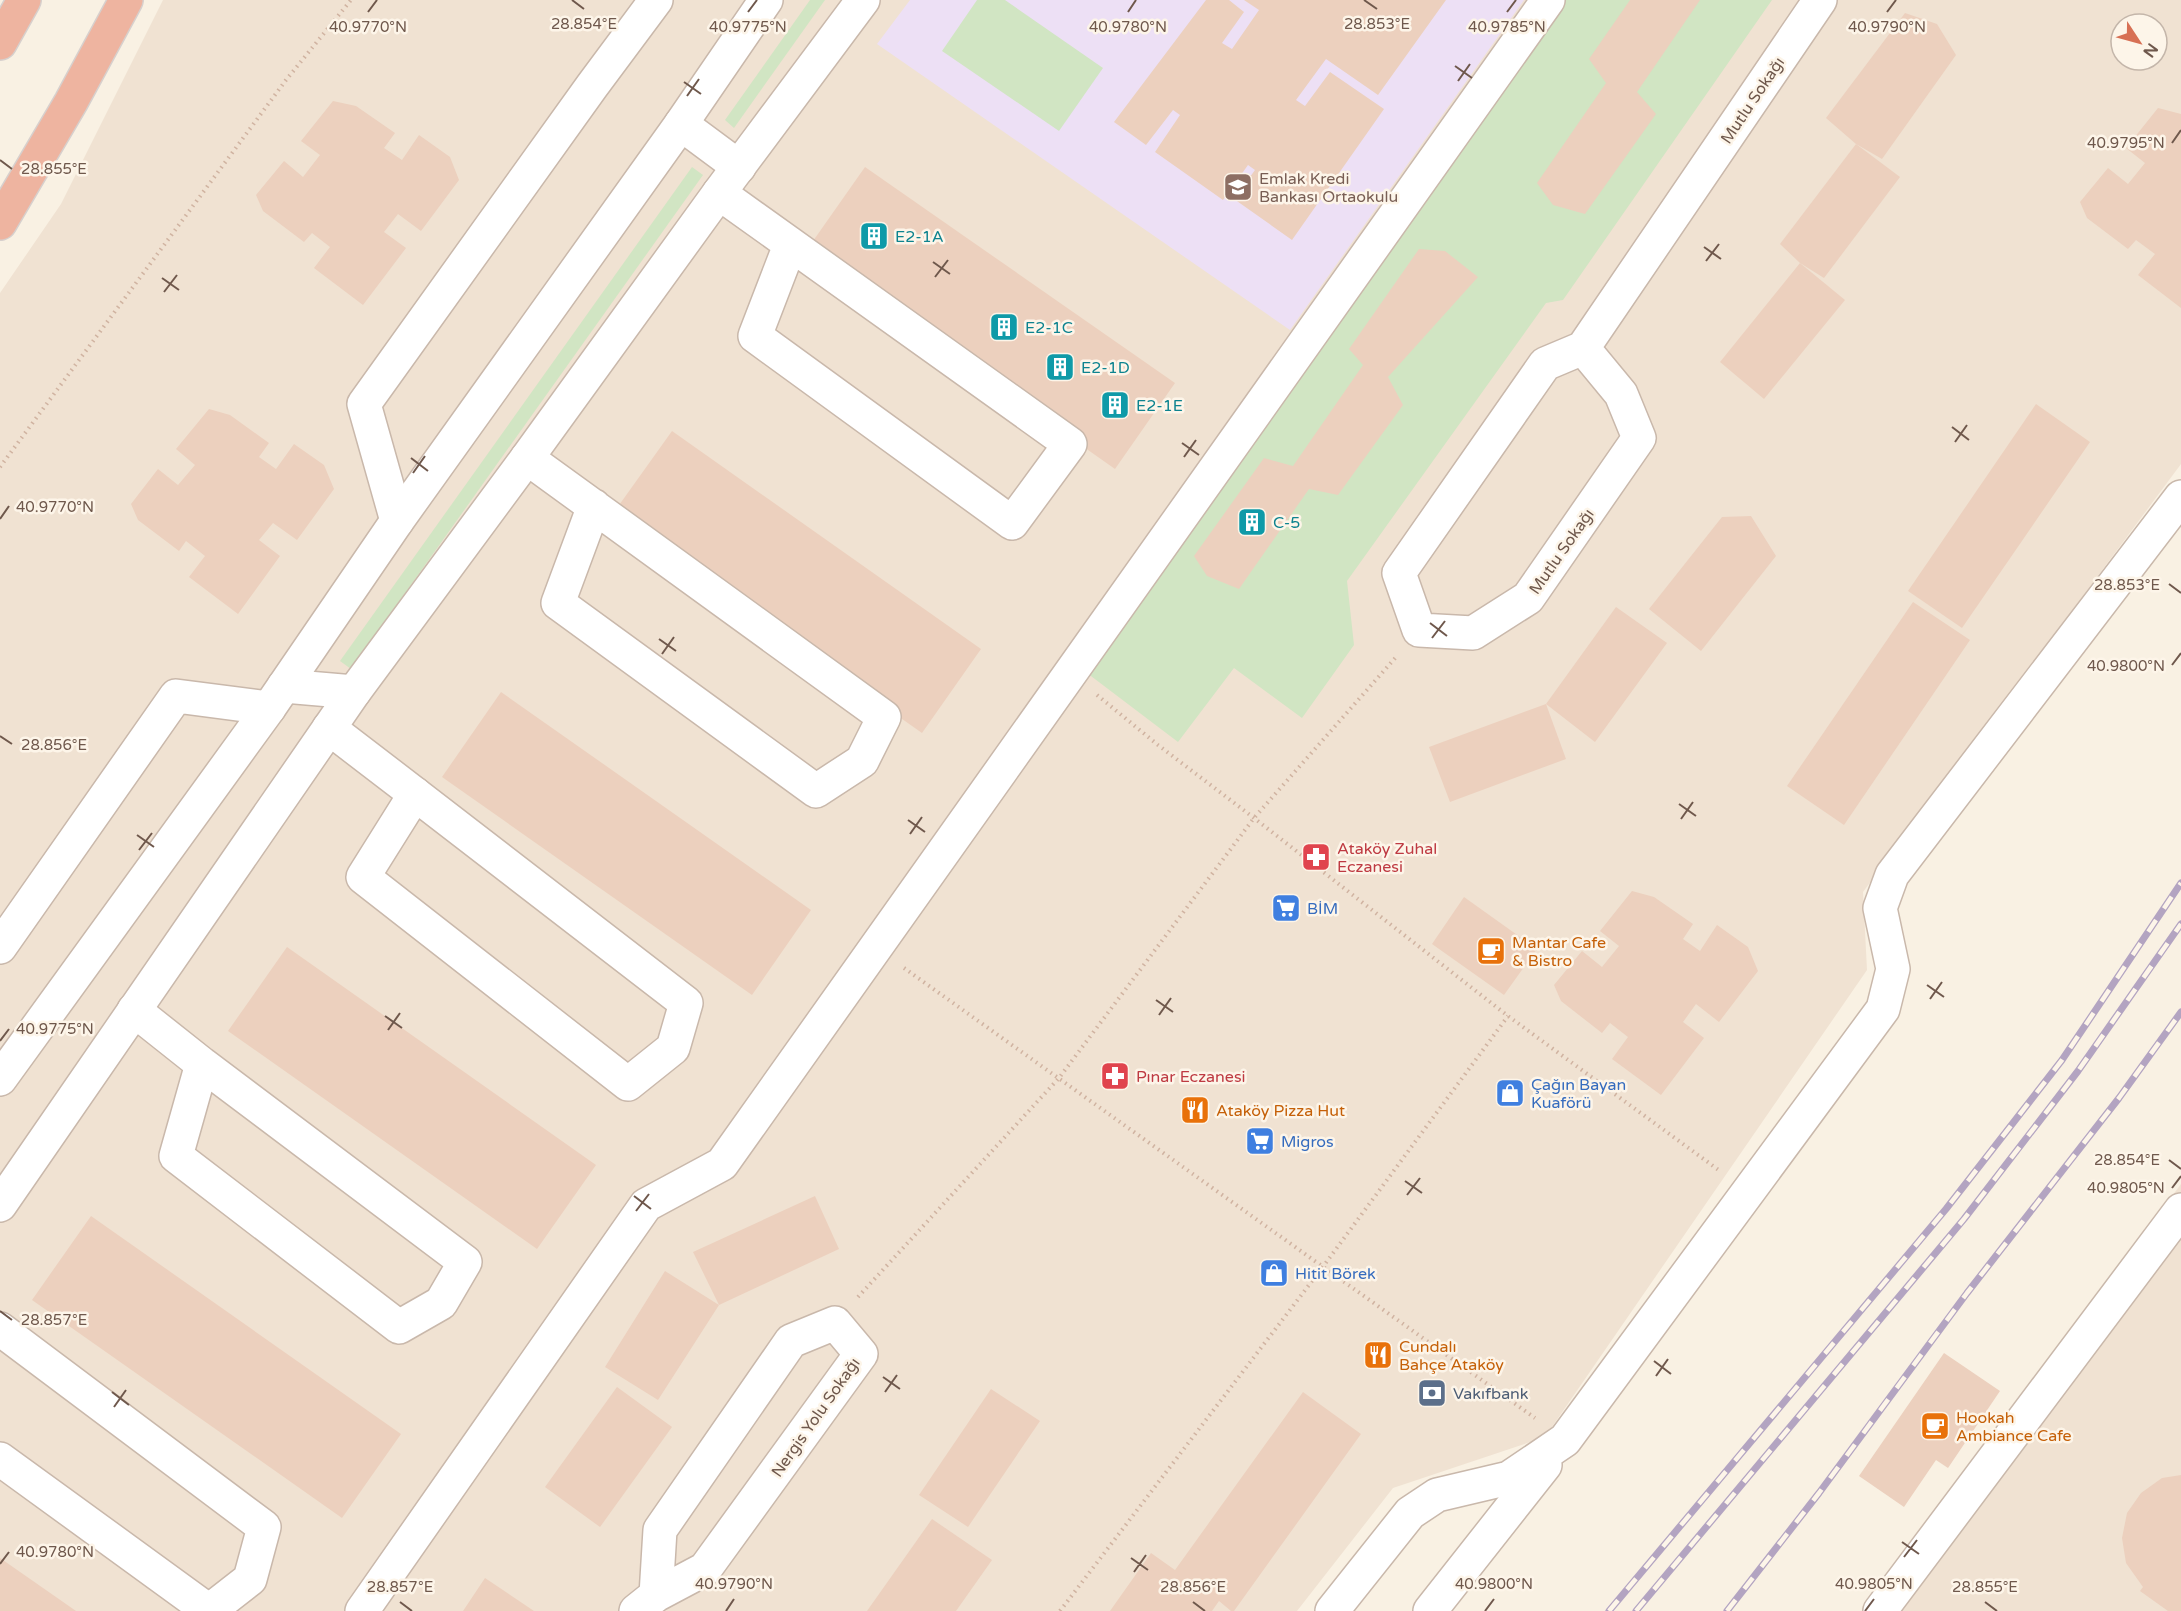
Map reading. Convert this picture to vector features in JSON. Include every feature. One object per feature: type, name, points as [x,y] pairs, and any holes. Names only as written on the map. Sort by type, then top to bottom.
[{"type":"highway","points":[[0,43],[24,0]]},
{"type":"highway","points":[[0,223],[71,102],[126,0]]},
{"type":"street","points":[[397,521],[364,404],[592,86],[657,0]]},
{"type":"street","points":[[0,1080],[276,697],[397,521],[681,124],[766,0]]},
{"type":"street","points":[[0,1205],[354,692],[863,0]]},
{"type":"street","points":[[362,1611],[646,1205],[722,1164],[1548,0]]},
{"type":"street","name":"Mutlu Sokağı","points":[[1419,630],[1473,633],[1528,598],[1638,438],[1621,394],[1582,348],[1820,0]]},
{"type":"street","points":[[681,124],[739,167]]},
{"type":"street","points":[[719,193],[1070,444],[1012,524],[754,336],[790,245]]},
{"type":"street","points":[[1419,630],[1399,573],[1545,364],[1582,348]]},
{"type":"street","points":[[527,458],[594,506],[885,717],[862,761],[816,791],[558,603],[594,506]]},
{"type":"street","points":[[1430,1611],[1565,1440],[1883,1009],[1893,969],[1880,908],[1892,875],[2181,497]]},
{"type":"street","points":[[0,947],[176,696],[276,697],[354,692]]},
{"type":"street","points":[[329,728],[415,794],[686,1003],[673,1048],[628,1084],[363,877],[415,794]]},
{"type":"street","points":[[134,1010],[465,1262],[441,1304],[399,1327],[176,1156],[202,1064]]},
{"type":"street","points":[[1880,1611],[2181,1210]]},
{"type":"street","name":"Nergis Yolu Sokağı","points":[[835,1323],[861,1354],[705,1569],[646,1603],[660,1530],[791,1341],[835,1323]]},
{"type":"street","points":[[0,1459],[209,1611],[250,1580],[264,1527],[3,1343]]},
{"type":"street","points":[[1332,1611],[1410,1513],[1437,1495],[1509,1478],[1565,1440]]},
{"type":"path","points":[[0,467],[286,80],[351,0]]},
{"type":"path","points":[[835,1323],[1059,1078],[1254,818],[1419,630]]},
{"type":"path","points":[[1071,673],[1158,746],[1508,1016],[1747,1191]]},
{"type":"path","points":[[875,948],[1565,1440]]},
{"type":"path","points":[[1060,1611],[1322,1268],[1508,1016]]},
{"type":"shaded area","points":[[163,0],[2181,0],[2181,464],[1863,892],[1867,970],[1545,1437],[1393,1488],[1297,1611],[0,1611],[0,293],[61,204]]},
{"type":"shaded area","name":"Emlak Kredi Bankası Ortaokulu","points":[[910,0],[1524,0],[1290,330],[877,44]]},
{"type":"shaded area","points":[[2181,1184],[2181,1611],[1864,1611]]},
{"type":"green space","points":[[810,0],[825,0],[734,128],[725,120]]},
{"type":"green space","points":[[977,0],[1005,0],[1103,68],[1059,131],[942,51]]},
{"type":"green space","points":[[1561,0],[1772,0],[1563,300],[1546,303],[1347,581],[1354,645],[1302,718],[1234,668],[1178,742],[1083,670]]},
{"type":"green space","points":[[692,167],[703,175],[351,669],[340,661]]},
{"type":"building","points":[[1206,0],[1229,0],[1244,12],[1222,43],[1232,49],[1259,10],[1244,0],[1446,0],[1378,95],[1326,59],[1296,100],[1305,106],[1330,72],[1384,109],[1292,240],[1234,199],[1255,170],[1248,165],[1223,200],[1155,152],[1180,115],[1173,110],[1146,145],[1114,122]]},
{"type":"building","points":[[1630,0],[1700,0],[1637,92],[1656,114],[1585,214],[1553,205],[1537,183],[1606,83],[1589,59]]},
{"type":"building","points":[[1905,13],[1937,24],[1956,55],[1882,159],[1856,144],[1826,118]]},
{"type":"building","points":[[333,101],[356,106],[395,133],[384,148],[402,160],[419,135],[450,157],[459,180],[421,231],[398,214],[384,232],[406,248],[363,305],[314,268],[330,247],[312,233],[304,242],[263,211],[256,195],[284,161],[303,177],[320,155],[301,141]]},
{"type":"building","points":[[2158,108],[2181,114],[2181,308],[2138,275],[2155,254],[2136,240],[2128,249],[2087,218],[2080,202],[2108,168],[2128,184],[2145,163],[2126,148]]},
{"type":"building","points":[[1856,144],[1900,177],[1824,278],[1800,263],[1780,244]]},
{"type":"building","points":[[865,167],[1175,383],[1115,469],[806,251]]},
{"type":"building","points":[[1419,249],[1445,251],[1478,277],[1388,377],[1403,405],[1338,495],[1309,489],[1239,589],[1207,576],[1194,556],[1264,458],[1293,466],[1363,365],[1349,349]]},
{"type":"building","points":[[1800,263],[1845,300],[1764,399],[1720,362]]},
{"type":"building","points":[[2036,404],[2090,442],[1962,628],[1908,591]]},
{"type":"building","points":[[209,409],[230,415],[269,443],[259,457],[276,469],[294,444],[324,465],[334,489],[297,540],[273,523],[259,540],[280,556],[238,614],[189,577],[205,556],[186,541],[179,551],[138,520],[131,504],[158,469],[178,485],[195,465],[176,449]]},
{"type":"building","points":[[672,431],[981,649],[922,733],[612,515]]},
{"type":"building","points":[[1751,516],[1776,556],[1701,651],[1649,609],[1722,517]]},
{"type":"building","points":[[1913,602],[1970,640],[1844,825],[1787,786]]},
{"type":"building","points":[[1616,607],[1667,643],[1595,742],[1546,704]]},
{"type":"building","points":[[501,692],[811,910],[752,995],[442,777]]},
{"type":"building","points":[[1546,704],[1566,759],[1450,802],[1429,747]]},
{"type":"building","points":[[1632,891],[1654,897],[1693,924],[1683,939],[1700,951],[1717,925],[1748,947],[1758,971],[1719,1022],[1696,1004],[1683,1022],[1704,1038],[1661,1095],[1612,1059],[1628,1037],[1610,1023],[1602,1033],[1561,1001],[1554,985],[1582,951],[1602,967],[1619,946],[1600,931]]},
{"type":"building","points":[[1464,897],[1537,949],[1504,995],[1432,944]]},
{"type":"building","points":[[287,947],[596,1165],[537,1249],[228,1031]]},
{"type":"building","points":[[815,1196],[839,1249],[719,1305],[693,1252]]},
{"type":"building","points":[[91,1216],[401,1434],[342,1518],[32,1300]]},
{"type":"building","points":[[665,1271],[719,1305],[658,1400],[605,1367]]},
{"type":"building","name":"Hookah Ambiance Cafe","points":[[1944,1353],[2000,1391],[1948,1468],[1936,1460],[1904,1507],[1859,1476]]},
{"type":"building","points":[[617,1387],[672,1427],[600,1527],[545,1487]]},
{"type":"building","points":[[991,1389],[1040,1421],[968,1527],[919,1495]]},
{"type":"building","points":[[1303,1392],[1361,1434],[1234,1611],[1219,1601],[1212,1611],[1110,1611],[1151,1553],[1175,1570]]},
{"type":"building","points":[[2181,1475],[2181,1611],[2168,1611],[2140,1591],[2143,1587],[2126,1563],[2122,1538],[2127,1513],[2141,1493],[2162,1478]]},
{"type":"building","points":[[932,1519],[992,1560],[956,1611],[867,1611]]},
{"type":"building","points":[[0,1558],[76,1611],[0,1611]]},
{"type":"building","points":[[485,1578],[534,1611],[463,1611]]},
{"type":"railway","points":[[1609,1611],[1946,1209],[2062,1060],[2181,883]]},
{"type":"railway","points":[[1636,1611],[1964,1219],[2078,1071],[2181,924]]},
{"type":"railway","points":[[1727,1611],[1819,1493],[1967,1293],[2119,1098],[2181,1012]]},
{"type":"place","name":"Emlak Kredi Bankası Ortaokulu","points":[[1238,187]]},
{"type":"place","name":"E2-1A","points":[[874,236]]},
{"type":"place","name":"E2-1C","points":[[1004,327]]},
{"type":"place","name":"E2-1D","points":[[1060,367]]},
{"type":"place","name":"E2-1E","points":[[1115,405]]},
{"type":"place","name":"C-5","points":[[1252,522]]},
{"type":"place","name":"Ataköy Zuhal Eczanesi","points":[[1316,857]]},
{"type":"place","name":"BİM","points":[[1286,908]]},
{"type":"place","name":"Mantar Cafe & Bistro","points":[[1491,951]]},
{"type":"place","name":"Pınar Eczanesi","points":[[1115,1076]]},
{"type":"place","name":"Çağın Bayan Kuaförü","points":[[1510,1093]]},
{"type":"place","name":"Ataköy Pizza Hut","points":[[1195,1110]]},
{"type":"place","name":"Migros","points":[[1260,1141]]},
{"type":"place","name":"Hitit Börek","points":[[1274,1273]]},
{"type":"place","name":"Cundalı Bahçe Ataköy","points":[[1378,1355]]},
{"type":"place","name":"Vakıfbank","points":[[1432,1393]]},
{"type":"place","name":"Hookah Ambiance Cafe","points":[[1935,1426]]}]
